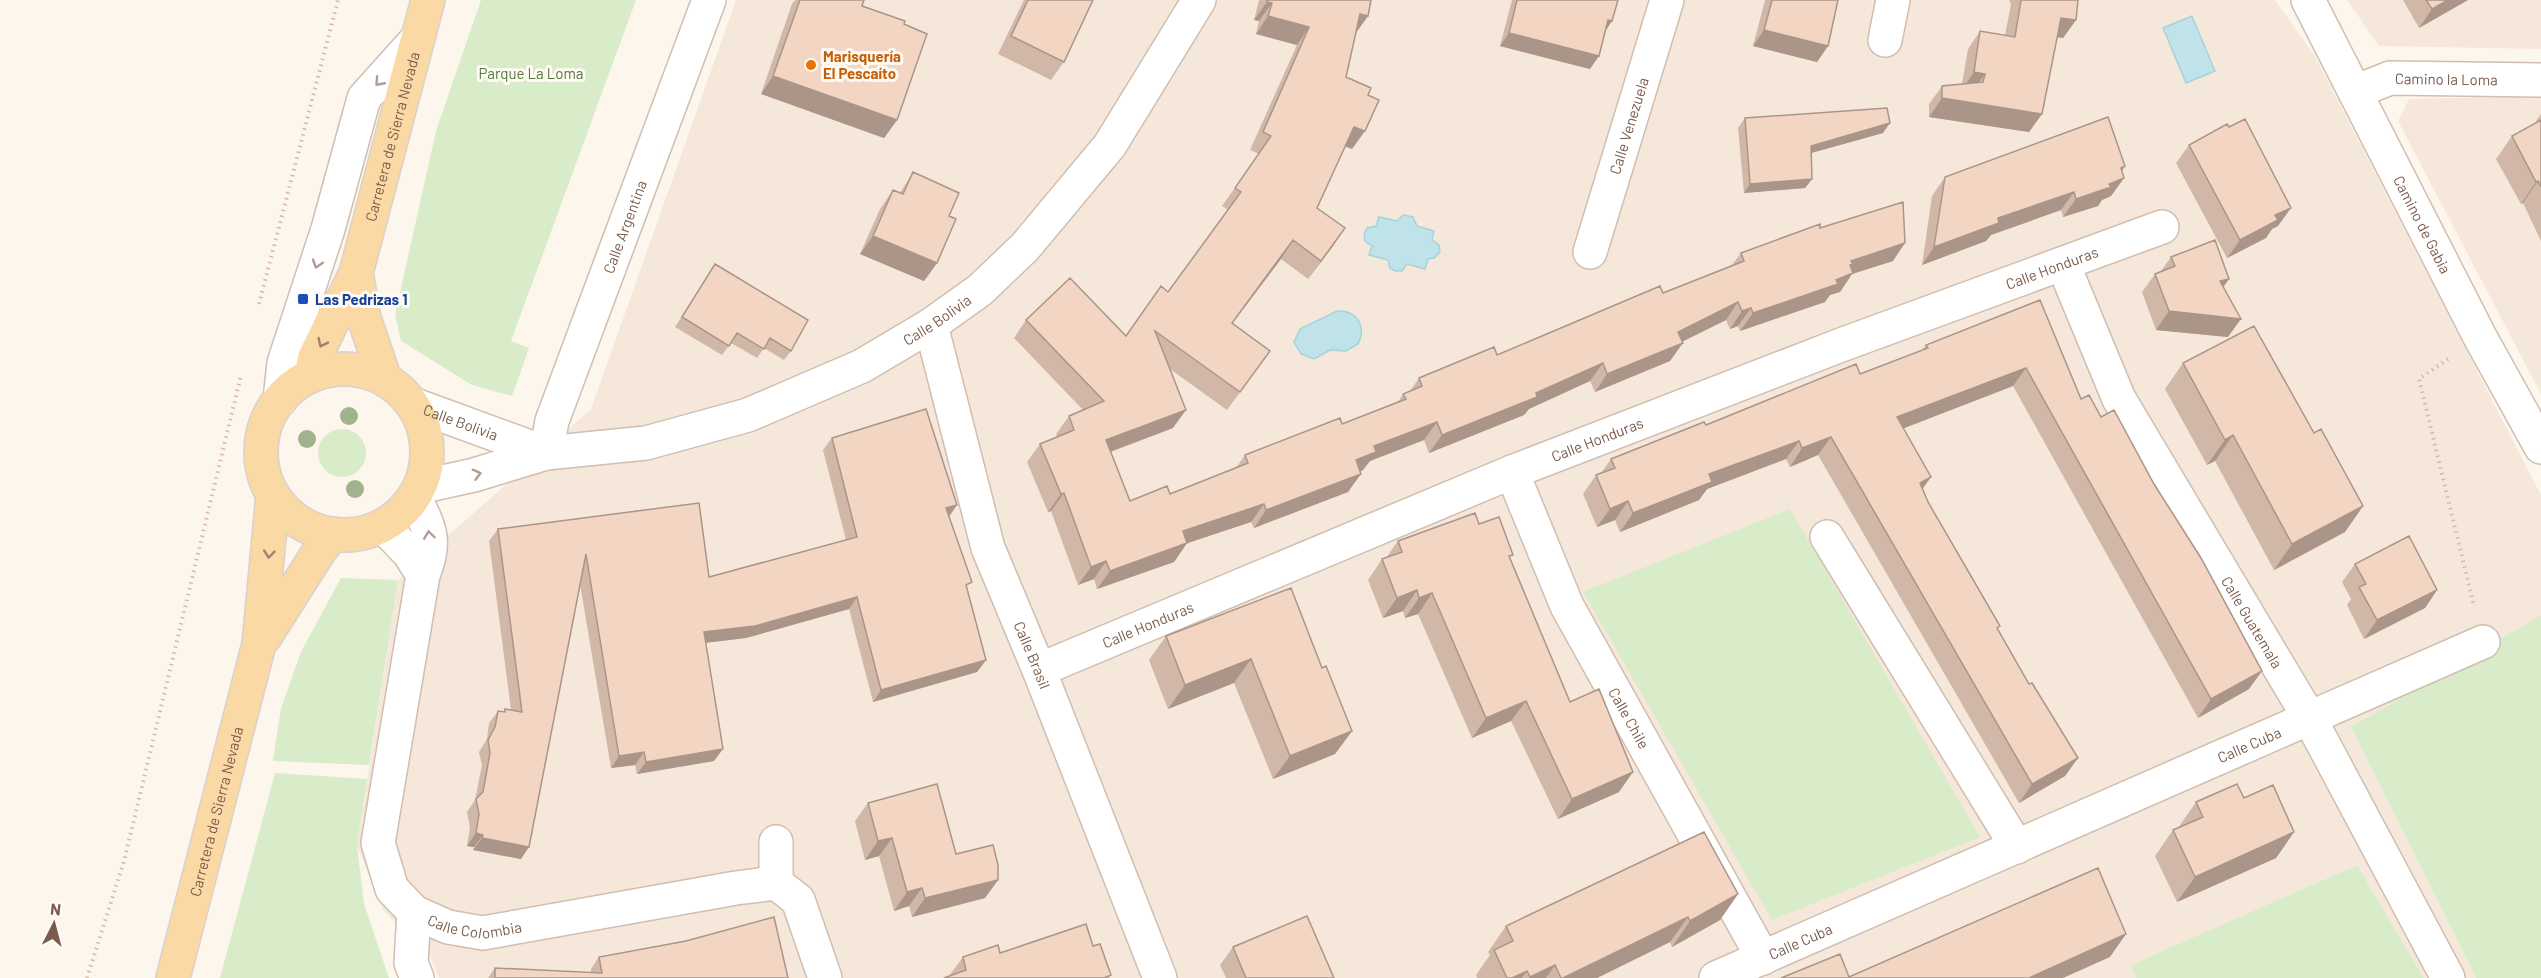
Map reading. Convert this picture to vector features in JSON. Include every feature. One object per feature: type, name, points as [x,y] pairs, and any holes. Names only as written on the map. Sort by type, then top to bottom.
[{"type":"main road","name":"Carretera de Sierra Nevada","points":[[311,376],[315,357],[356,273],[428,0]]},
{"type":"main road","name":"Carretera de Sierra Nevada","points":[[356,273],[364,318],[384,380]]},
{"type":"main road","points":[[335,370],[347,370],[359,371],[384,380],[412,404],[422,424],[427,442],[426,467],[417,492],[400,514],[383,526],[362,533],[333,534],[300,523],[273,495],[263,472],[262,439],[271,412],[280,399],[291,388],[311,376],[335,370]]},
{"type":"main road","name":"Carretera de Sierra Nevada","points":[[173,978],[259,644],[273,495]]},
{"type":"main road","name":"Carretera de Sierra Nevada","points":[[259,644],[320,550],[333,534]]},
{"type":"street","name":"Calle Argentina","points":[[546,453],[552,421],[709,0]]},
{"type":"street","name":"Calle Bolivia","points":[[417,492],[546,453],[646,443],[748,415],[862,366],[931,325],[980,290],[1025,247],[1110,146],[1199,0]]},
{"type":"street","name":"Calle Venezuela","points":[[1590,252],[1667,0]]},
{"type":"street","points":[[1885,40],[1893,0]]},
{"type":"street","name":"Camino de Gabia","points":[[2308,0],[2480,337],[2541,447]]},
{"type":"street","points":[[280,399],[284,363],[328,229],[364,98],[418,38]]},
{"type":"street","name":"Camino la Loma","points":[[2355,92],[2390,78],[2541,80]]},
{"type":"street","name":"Calle Honduras","points":[[1039,670],[1512,472],[1841,345],[2162,227]]},
{"type":"street","name":"Calle Guatemala","points":[[2063,264],[2119,399],[2310,719],[2448,978]]},
{"type":"street","name":"Calle Brasil","points":[[931,325],[988,548],[1039,670],[1160,978]]},
{"type":"street","name":"Calle Bolivia","points":[[412,404],[546,453]]},
{"type":"street","name":"Calle Chile","points":[[1512,472],[1567,606],[1763,958]]},
{"type":"street","name":"Calle Colombia","points":[[417,492],[427,523],[432,554],[423,575],[378,843],[392,889],[414,912],[448,927],[483,933],[776,883]]},
{"type":"street","points":[[383,526],[409,553],[423,575]]},
{"type":"street","points":[[1827,537],[2016,848]]},
{"type":"street","name":"Calle Cuba","points":[[1716,978],[2483,642]]},
{"type":"street","points":[[776,842],[776,883],[798,900],[825,978]]},
{"type":"street","points":[[414,912],[411,963],[417,978]]},
{"type":"path","points":[[259,305],[339,0]]},
{"type":"path","points":[[2480,337],[2419,379],[2483,642]]},
{"type":"path","points":[[87,978],[124,861],[242,372]]},
{"type":"shaded area","points":[[736,0],[2275,0],[2315,56],[2541,495],[2541,615],[2351,727],[2476,978],[2424,978],[2357,865],[2132,965],[2136,978],[439,978],[431,959],[383,910],[357,846],[398,580],[591,409]]},
{"type":"shaded area","points":[[2347,0],[2541,0],[2541,49],[2379,46]]},
{"type":"shaded area","points":[[2541,96],[2541,394],[2398,121],[2409,99]]},
{"type":"green space","name":"Parque La Loma","points":[[481,0],[636,0],[511,341],[529,348],[512,396],[472,385],[401,341],[395,315],[436,131]]},
{"type":"green space","points":[[342,429],[359,436],[366,453],[359,470],[342,477],[325,470],[318,453],[325,436]]},
{"type":"green space","points":[[1790,509],[1980,837],[1772,920],[1583,592]]},
{"type":"green space","points":[[341,578],[398,580],[369,765],[273,761],[281,708],[301,652]]},
{"type":"green space","points":[[2541,615],[2541,978],[2476,978],[2351,727]]},
{"type":"green space","points":[[275,773],[367,779],[357,846],[364,904],[389,978],[220,978]]},
{"type":"green space","points":[[2357,865],[2424,978],[2136,978],[2131,965]]},
{"type":"water","points":[[2192,16],[2215,71],[2186,83],[2163,28]]},
{"type":"water","points":[[1403,215],[1413,217],[1417,226],[1434,231],[1432,240],[1439,245],[1440,252],[1434,258],[1428,259],[1425,269],[1407,264],[1402,271],[1395,271],[1390,268],[1388,260],[1369,255],[1372,246],[1365,241],[1364,234],[1367,228],[1376,226],[1379,217],[1397,221]]},
{"type":"water","points":[[1337,311],[1350,313],[1358,320],[1361,325],[1361,337],[1358,344],[1346,351],[1330,350],[1314,359],[1301,354],[1294,342],[1300,329]]},
{"type":"building","points":[[800,0],[864,0],[862,6],[905,21],[904,24],[927,34],[897,120],[773,76]]},
{"type":"building","points":[[1028,0],[1093,0],[1064,62],[1011,36]]},
{"type":"building","points":[[1267,0],[1371,0],[1368,16],[1360,14],[1346,77],[1371,88],[1368,95],[1379,100],[1365,131],[1354,127],[1317,208],[1345,228],[1321,261],[1293,240],[1232,323],[1270,351],[1240,392],[1155,331],[1186,410],[1106,440],[1130,501],[1167,486],[1170,494],[1248,463],[1245,455],[1340,418],[1342,424],[1406,399],[1403,394],[1422,386],[1419,378],[1494,347],[1497,355],[1660,286],[1663,293],[1744,261],[1741,253],[1820,224],[1820,228],[1903,202],[1905,243],[1851,261],[1853,273],[1836,280],[1838,284],[1753,313],[1751,308],[1742,311],[1738,302],[1678,332],[1683,343],[1607,374],[1603,363],[1536,393],[1537,397],[1442,435],[1437,422],[1374,446],[1376,452],[1356,460],[1361,474],[1266,510],[1264,504],[1183,531],[1187,543],[1110,571],[1106,561],[1091,567],[1064,493],[1061,494],[1040,444],[1074,430],[1069,416],[1104,401],[1026,320],[1070,278],[1126,336],[1161,286],[1168,292],[1241,192],[1235,188],[1271,136],[1263,132],[1309,27],[1268,16],[1272,3]]},
{"type":"building","points":[[1517,0],[1618,0],[1612,21],[1608,20],[1599,56],[1509,33]]},
{"type":"building","points":[[1772,0],[1838,0],[1828,46],[1764,30]]},
{"type":"building","points":[[2021,0],[2078,0],[2076,20],[2061,18],[2042,114],[1942,98],[1942,86],[1983,82],[1985,74],[1974,72],[1980,31],[2015,37]]},
{"type":"building","points":[[2426,0],[2448,0],[2432,9]]},
{"type":"building","points":[[1887,108],[1890,123],[1811,146],[1812,179],[1750,184],[1745,118]]},
{"type":"building","points":[[2108,117],[2125,166],[2121,168],[2124,178],[2109,184],[2111,187],[2076,199],[2074,192],[1998,218],[1999,223],[1934,247],[1945,177]]},
{"type":"building","points":[[2245,119],[2291,208],[2275,215],[2278,220],[2240,240],[2189,145],[2227,124],[2229,127]]},
{"type":"building","points":[[2541,120],[2541,187],[2538,181],[2536,182],[2512,136]]},
{"type":"building","points":[[913,172],[959,193],[949,216],[956,219],[937,263],[873,236],[893,190],[903,194]]},
{"type":"building","points":[[2215,240],[2229,279],[2220,281],[2241,319],[2169,311],[2155,274],[2175,266],[2171,257]]},
{"type":"building","points":[[715,264],[808,320],[791,351],[770,338],[764,349],[737,333],[729,346],[682,317]]},
{"type":"building","points":[[2040,300],[2081,399],[2089,395],[2101,417],[2114,410],[2154,484],[2201,558],[2262,671],[2211,699],[2026,368],[1897,417],[1931,477],[1920,483],[1928,502],[2000,626],[1997,628],[2029,684],[2032,683],[2078,758],[2032,784],[1831,437],[1802,448],[1799,441],[1709,474],[1712,482],[1633,513],[1628,501],[1610,509],[1596,475],[1615,468],[1611,459],[1704,422],[1706,425],[1856,364],[1860,374],[1928,348],[1926,345]]},
{"type":"building","points":[[2254,326],[2314,433],[2321,429],[2363,506],[2292,544],[2233,435],[2225,440],[2183,363]]},
{"type":"building","points":[[926,409],[957,505],[946,508],[972,582],[966,585],[986,660],[881,690],[857,597],[755,626],[704,632],[723,749],[646,762],[644,752],[619,756],[586,554],[529,847],[482,838],[483,835],[476,833],[479,814],[476,799],[483,792],[490,753],[488,740],[495,727],[498,711],[505,712],[505,709],[522,712],[498,529],[699,503],[709,577],[857,537],[832,438]]},
{"type":"building","points":[[1475,513],[1479,524],[1499,517],[1513,555],[1509,556],[1570,702],[1599,689],[1633,772],[1572,799],[1526,701],[1486,718],[1432,593],[1419,598],[1417,590],[1397,598],[1382,559],[1402,552],[1398,541]]},
{"type":"building","points":[[2409,536],[2437,590],[2377,620],[2359,587],[2366,584],[2355,564]]},
{"type":"building","points":[[1291,588],[1322,668],[1326,666],[1352,731],[1290,756],[1251,659],[1185,685],[1166,636]]},
{"type":"building","points":[[937,784],[956,854],[993,845],[998,865],[998,880],[925,898],[922,888],[907,892],[892,838],[878,841],[868,803]]},
{"type":"building","points":[[2237,784],[2244,798],[2273,785],[2294,832],[2195,877],[2173,830],[2203,817],[2196,802]]},
{"type":"building","points":[[1704,832],[1738,894],[1690,921],[1688,917],[1563,978],[1555,965],[1530,977],[1527,971],[1507,978],[1494,950],[1513,941],[1506,926]]},
{"type":"building","points":[[2098,868],[2126,934],[2029,978],[1781,978],[1840,954],[1849,977]]},
{"type":"building","points":[[1307,916],[1334,978],[1246,978],[1233,947]]},
{"type":"building","points":[[774,917],[788,978],[495,978],[495,968],[602,973],[599,957],[686,941]]},
{"type":"building","points":[[1086,924],[1093,946],[1100,944],[1111,975],[1104,978],[944,978],[966,970],[963,957],[998,945],[1000,953]]},
{"type":"place","name":"Marisquería El Pescaíto","points":[[811,65]]},
{"type":"place","name":"Las Pedrizas 1","points":[[303,299]]}]
